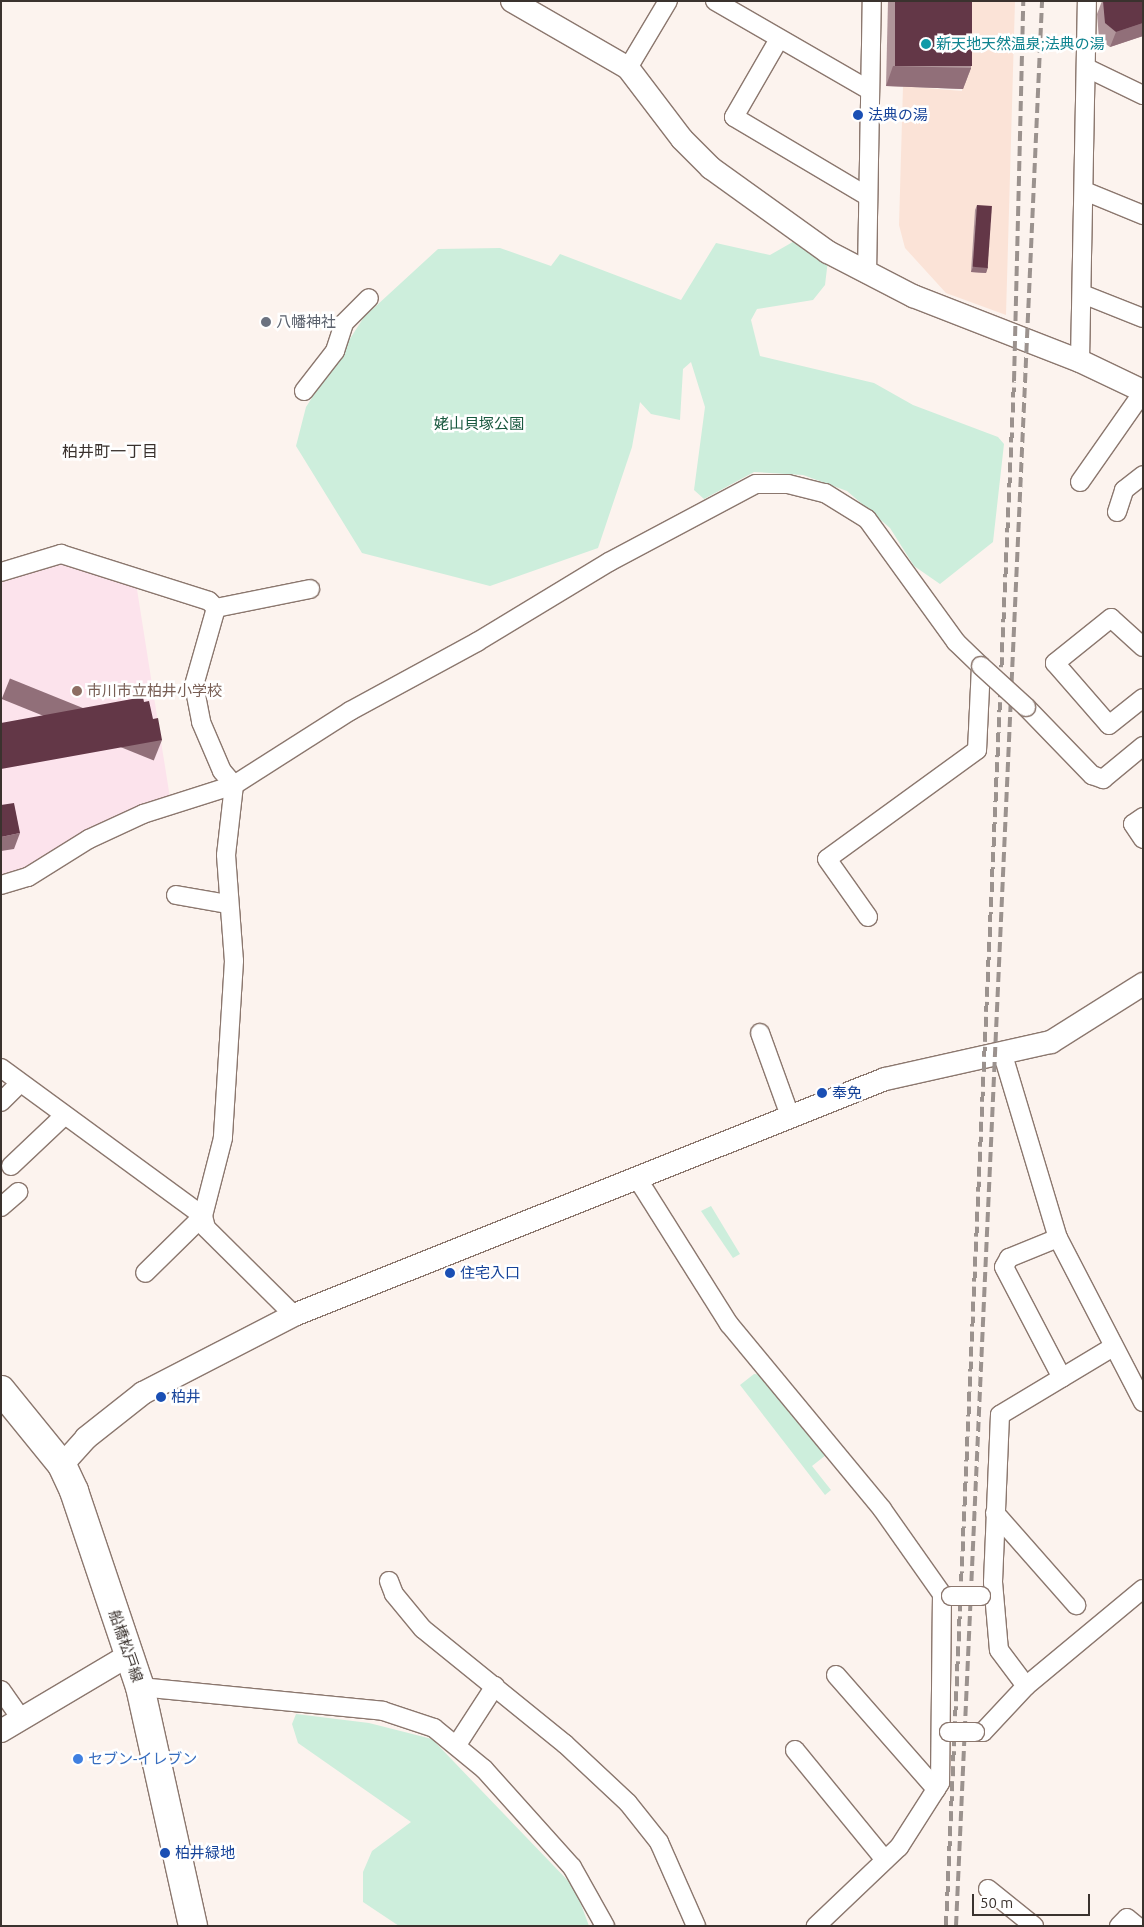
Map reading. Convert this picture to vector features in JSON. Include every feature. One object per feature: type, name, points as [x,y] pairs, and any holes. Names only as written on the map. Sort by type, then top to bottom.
[{"type":"main road","name":"船橋松戸線","points":[[1,1390],[62,1465],[140,1687],[193,1926]]},
{"type":"street","points":[[512,1],[628,68],[682,139],[711,168],[783,222],[867,274],[1080,361],[1143,392],[1080,482]]},
{"type":"street","points":[[628,68],[668,1]]},
{"type":"street","points":[[715,1],[869,90]]},
{"type":"street","points":[[867,274],[872,1]]},
{"type":"street","points":[[1080,361],[1085,295],[1089,69],[1087,1]]},
{"type":"street","points":[[779,39],[734,117],[867,196]]},
{"type":"street","points":[[1089,69],[1143,95]]},
{"type":"street","points":[[1087,192],[1143,215]]},
{"type":"street","points":[[1085,295],[1143,318]]},
{"type":"street","points":[[304,391],[335,351],[344,323],[369,298]]},
{"type":"street","points":[[1117,512],[1124,490],[1143,475]]},
{"type":"street","points":[[1,885],[28,877],[89,839],[143,814],[234,785],[350,711],[477,642],[609,562],[756,484],[788,484],[825,493],[867,519],[956,642],[1026,707],[1092,775],[1103,779],[1142,749]]},
{"type":"street","points":[[1,572],[61,554],[209,601],[216,608]]},
{"type":"street","points":[[216,608],[310,589]]},
{"type":"street","points":[[216,608],[194,685],[201,722],[222,771],[234,785],[226,855],[228,904],[234,960],[223,1138],[203,1216],[206,1228],[294,1315]]},
{"type":"street","points":[[1143,647],[1110,618],[1055,663],[1109,724],[1143,698]]},
{"type":"street","points":[[868,917],[827,859],[977,750],[981,666]]},
{"type":"street","points":[[1143,818],[1134,824],[1143,839]]},
{"type":"street","points":[[176,895],[228,904]]},
{"type":"street","points":[[62,1465],[86,1438],[143,1393],[294,1315],[885,1079],[1003,1055],[1051,1042],[1143,984]]},
{"type":"street","points":[[760,1033],[790,1116]]},
{"type":"street","points":[[1003,1055],[1058,1238],[1143,1402]]},
{"type":"street","points":[[1,1068],[19,1084],[65,1114],[203,1216]]},
{"type":"street","points":[[1,1102],[19,1084]]},
{"type":"street","points":[[11,1166],[65,1114]]},
{"type":"street","points":[[637,1178],[729,1324],[882,1509],[946,1595],[944,1732],[940,1783],[899,1848],[816,1926]]},
{"type":"street","points":[[1,1207],[18,1192]]},
{"type":"street","points":[[145,1273],[203,1216]]},
{"type":"street","points":[[1058,1238],[1009,1258],[1004,1268],[1062,1378]]},
{"type":"street","points":[[1026,1686],[999,1650],[988,1596],[995,1514],[1000,1415],[1113,1347]]},
{"type":"street","points":[[995,1514],[1076,1605]]},
{"type":"street","points":[[389,1581],[394,1594],[423,1629],[495,1686],[628,1803],[659,1842],[696,1926]]},
{"type":"street","points":[[944,1732],[983,1732],[1026,1686],[1143,1589]]},
{"type":"street","points":[[946,1595],[988,1596]]},
{"type":"street","points":[[1,1731],[20,1717],[129,1655]]},
{"type":"street","points":[[836,1675],[936,1789]]},
{"type":"street","points":[[458,1743],[495,1686]]},
{"type":"street","points":[[140,1687],[383,1711],[414,1719],[458,1743],[572,1868],[605,1926]]},
{"type":"street","points":[[1,1690],[20,1717]]},
{"type":"street","points":[[795,1750],[885,1860]]},
{"type":"street","points":[[988,1889],[1034,1926]]},
{"type":"street","points":[[1119,1926],[1126,1918],[1137,1926]]},
{"type":"shaded area","points":[[965,1],[1015,1],[1006,315],[946,293],[905,248],[899,225],[903,86],[962,91]]},
{"type":"shaded area","name":"市川市立柏井小学校","points":[[64,560],[136,583],[170,798],[31,868],[1,877],[1,579]]},
{"type":"green space","name":"姥山貝塚公園","points":[[798,239],[828,260],[825,285],[813,300],[757,309],[751,320],[760,356],[874,383],[913,405],[998,437],[1004,444],[993,542],[940,584],[914,566],[890,528],[847,491],[803,475],[754,472],[704,499],[694,490],[705,407],[691,362],[683,369],[680,420],[651,414],[640,402],[632,447],[598,548],[490,586],[362,553],[296,446],[306,407],[364,317],[438,249],[500,248],[551,266],[560,254],[681,300],[716,243],[770,255]]},
{"type":"green space","points":[[711,1206],[740,1254],[733,1258],[701,1211]]},
{"type":"green space","points":[[754,1374],[763,1375],[826,1455],[812,1466],[831,1490],[825,1495],[740,1385]]},
{"type":"green space","points":[[296,1714],[369,1723],[432,1739],[575,1888],[589,1926],[399,1926],[363,1902],[363,1872],[372,1851],[411,1822],[298,1743],[292,1724]]},
{"type":"building","name":"新天地天然温泉;法典の湯","points":[[895,1],[972,1],[972,66],[895,66]]},
{"type":"building","points":[[1103,1],[1143,1],[1143,23],[1116,32],[1105,23]]},
{"type":"building","points":[[977,205],[992,206],[988,268],[973,267]]},
{"type":"building","points":[[143,697],[144,702],[149,701],[153,719],[158,718],[162,740],[1,769],[1,723]]},
{"type":"building","points":[[14,803],[20,833],[1,837],[1,805]]},
{"type":"railway","points":[[946,1926],[1014,381],[1023,1]]},
{"type":"railway","points":[[956,1926],[1042,1]]},
{"type":"place","name":"新天地天然温泉;法典の湯","points":[[926,44]]},
{"type":"place","name":"法典の湯","points":[[858,115]]},
{"type":"place","name":"八幡神社","points":[[266,322]]},
{"type":"place","name":"市川市立柏井小学校","points":[[77,691]]},
{"type":"place","name":"奉免","points":[[822,1093]]},
{"type":"place","name":"住宅入口","points":[[450,1273]]},
{"type":"place","name":"柏井","points":[[161,1397]]},
{"type":"place","name":"セブン-イレブン","points":[[78,1759]]},
{"type":"place","name":"柏井緑地","points":[[165,1853]]},
{"type":"district","name":"柏井町一丁目","points":[[110,451]]}]
